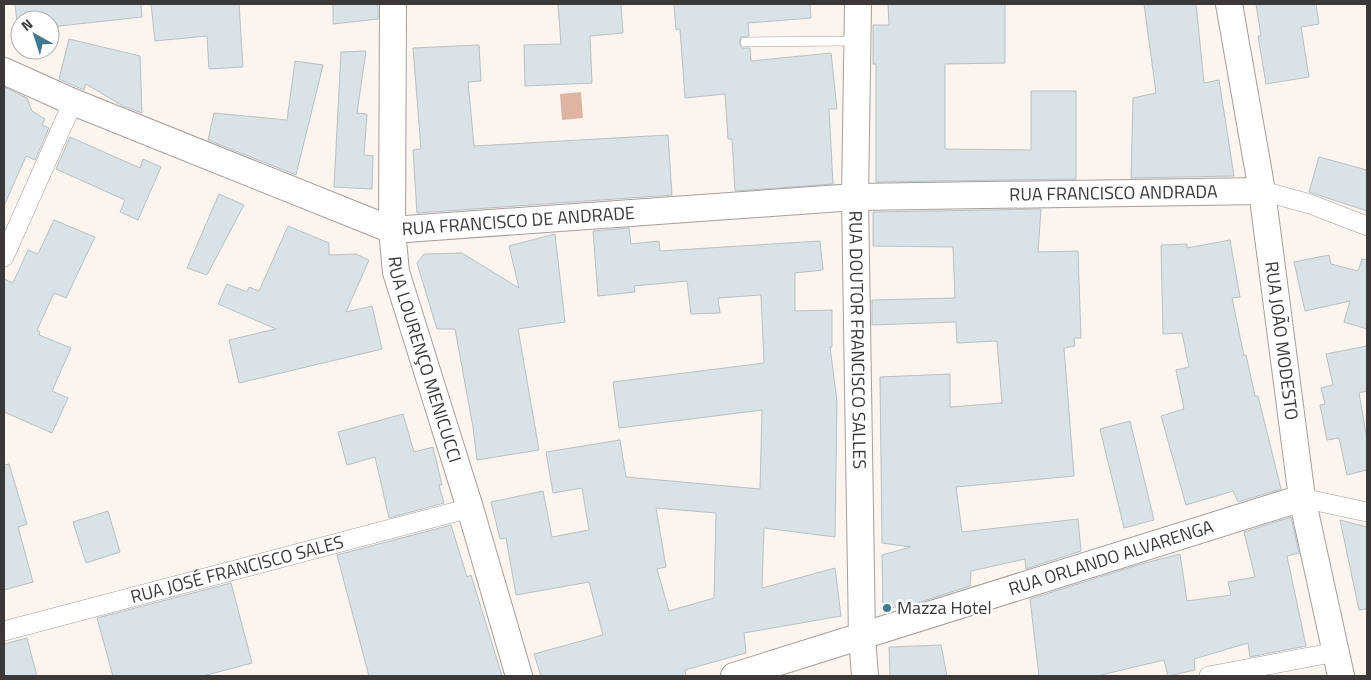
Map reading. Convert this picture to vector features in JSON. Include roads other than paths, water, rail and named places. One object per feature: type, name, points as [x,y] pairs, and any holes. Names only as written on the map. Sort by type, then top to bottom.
[{"type":"main road","name":"RUA LOURENÇO MENICUCCI","points":[[393,4],[392,230],[396,272],[470,508],[519,676]]},
{"type":"main road","name":"RUA DOUTOR FRANCISCO SALLES","points":[[858,4],[855,197],[862,636],[865,676]]},
{"type":"main road","name":"RUA JOÃO MODESTO","points":[[1229,4],[1262,191],[1302,498],[1339,664]]},
{"type":"main road","name":"RUA FRANCISCO DE ANDRADE","points":[[4,71],[73,102],[392,230],[855,197]]},
{"type":"main road","name":"RUA FRANCISCO ANDRADA","points":[[855,197],[1262,191]]},
{"type":"main road","name":"RUA ORLANDO ALVARENGA","points":[[734,676],[1302,498]]},
{"type":"street","points":[[4,257],[73,102]]},
{"type":"street","name":"RUA FRANCISCO ANDRADA","points":[[1262,191],[1310,204],[1367,226]]},
{"type":"street","points":[[1302,498],[1367,512]]},
{"type":"street","name":"RUA JOSÉ FRANCISCO SALES","points":[[4,631],[470,508]]},
{"type":"street","points":[[1209,676],[1339,664]]},
{"type":"lane","points":[[745,42],[857,41]]},
{"type":"place","name":"Mazza Hotel","points":[[887,608]]}]
